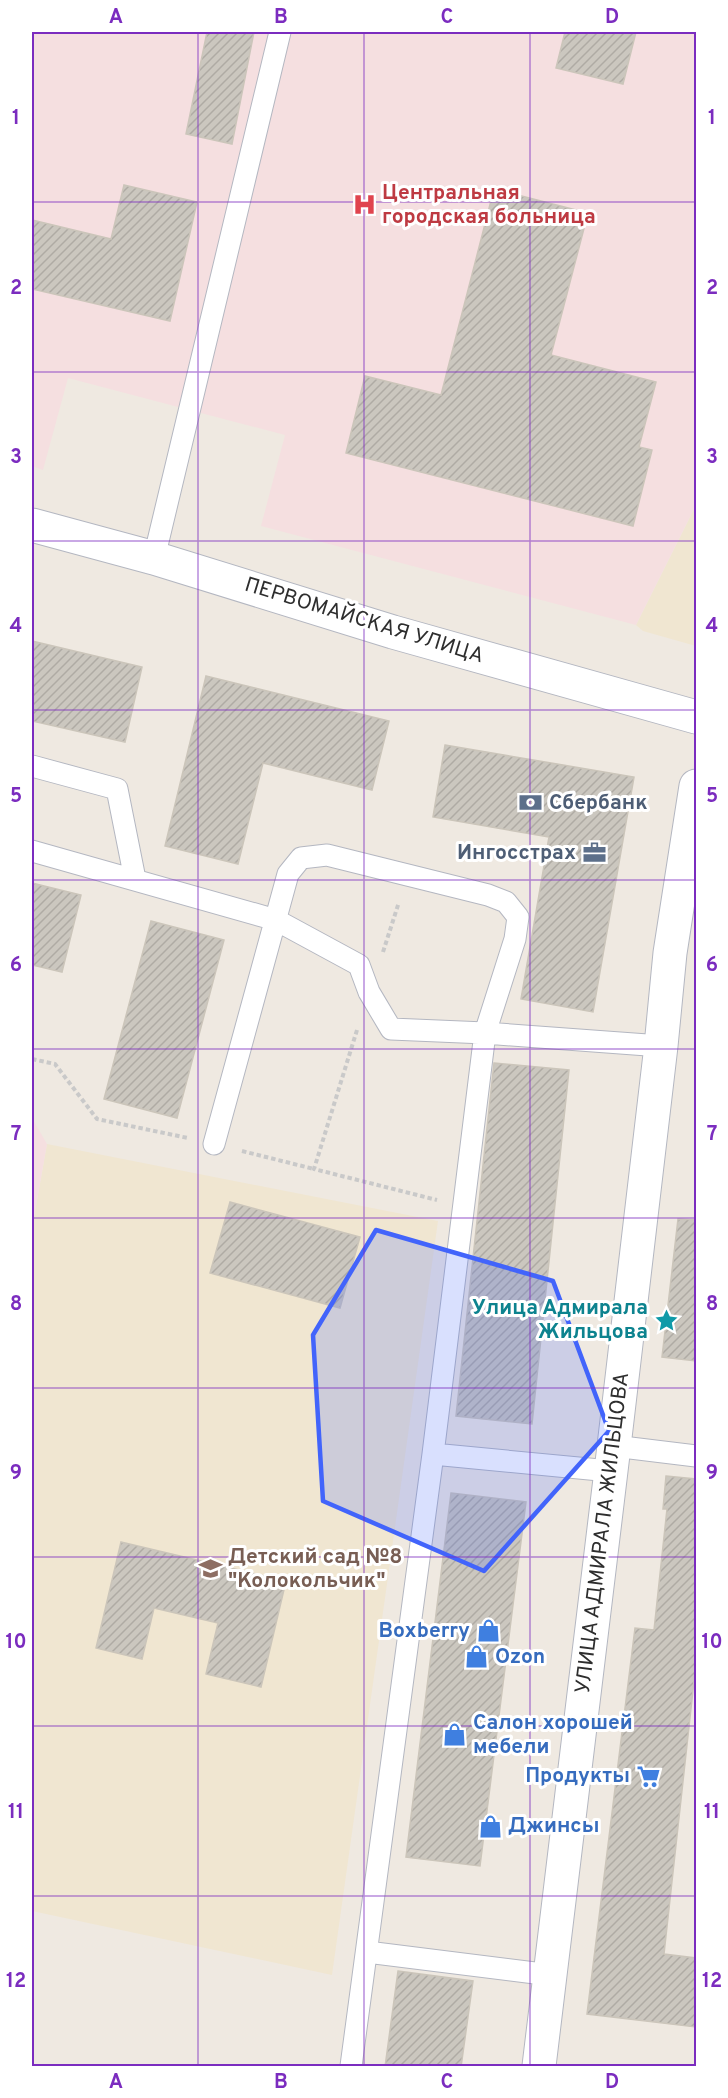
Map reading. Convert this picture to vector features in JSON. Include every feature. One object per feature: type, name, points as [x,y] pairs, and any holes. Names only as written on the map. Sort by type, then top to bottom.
[{"type":"street","name":"ПЕРВОМАЙСКАЯ УЛИЦА","points":[[32,525],[154,558],[393,632],[696,717]]},
{"type":"street","name":"УЛИЦА АДМИРАЛА ЖИЛЬЦОВА","points":[[539,2067],[661,1046],[670,952],[696,786]]},
{"type":"lane","points":[[154,558],[280,32]]},
{"type":"lane","points":[[32,766],[117,789],[135,879]]},
{"type":"lane","points":[[32,851],[276,920],[359,965],[369,992],[391,1029],[485,1033],[661,1046]]},
{"type":"lane","points":[[214,1144],[288,874],[301,858],[327,855],[488,895],[506,902],[518,917],[515,939],[485,1033],[433,1454],[351,2067]]},
{"type":"lane","points":[[433,1454],[612,1459],[696,1456]]},
{"type":"lane","points":[[367,1952],[551,1975]]},
{"type":"path","points":[[314,1169],[408,875]]},
{"type":"path","points":[[32,1059],[55,1064],[97,1119],[214,1144],[447,1203]]},
{"type":"highlighted area","points":[[376,1230],[553,1281],[609,1431],[484,1571],[323,1501],[313,1335]]},
{"type":"shaded area","name":"Центральная городская больница","points":[[32,32],[696,32],[696,505],[636,625],[261,526],[285,435],[68,378],[43,470],[32,466]]},
{"type":"shaded area","points":[[696,505],[696,646],[643,631],[636,625]]},
{"type":"shaded area","points":[[32,1118],[47,1144],[32,1228]]},
{"type":"shaded area","name":"Детский сад №8 \"Колокольчик\"","points":[[47,1144],[438,1221],[332,1975],[32,1911],[32,1228]]},
{"type":"building","points":[[207,32],[254,32],[232,144],[186,134]]},
{"type":"building","points":[[565,32],[636,32],[623,84],[556,68]]},
{"type":"building","points":[[124,185],[197,202],[170,321],[32,289],[32,220],[111,239]]},
{"type":"building","points":[[494,189],[588,213],[551,355],[656,382],[639,447],[652,450],[633,526],[346,453],[365,376],[441,395]]},
{"type":"building","points":[[32,641],[142,667],[125,742],[32,721]]},
{"type":"building","points":[[206,676],[389,721],[372,790],[263,763],[238,864],[165,846]]},
{"type":"building","points":[[445,745],[634,777],[593,1012],[521,999],[549,837],[433,817]]},
{"type":"building","points":[[32,883],[81,895],[62,972],[32,965]]},
{"type":"building","points":[[151,921],[224,940],[177,1118],[104,1099]]},
{"type":"building","points":[[494,1063],[569,1070],[532,1424],[456,1416]]},
{"type":"building","points":[[230,1202],[360,1237],[340,1308],[210,1273]]},
{"type":"building","points":[[678,1219],[696,1220],[696,1361],[662,1357]]},
{"type":"building","points":[[666,1476],[696,1479],[696,1663],[664,1954],[696,1958],[696,2027],[587,2014],[635,1628],[654,1630],[667,1509],[663,1509]]},
{"type":"building","points":[[451,1493],[526,1502],[480,1866],[406,1857]]},
{"type":"building","points":[[121,1542],[286,1581],[261,1687],[206,1674],[218,1623],[154,1608],[142,1659],[96,1648]]},
{"type":"building","points":[[398,1971],[473,1981],[461,2067],[385,2067]]},
{"type":"place","name":"Центральная городская больница","points":[[364,205]]},
{"type":"place","name":"Сбербанк","points":[[531,803]]},
{"type":"place","name":"Ингосстрах","points":[[594,853]]},
{"type":"place","name":"Улица Адмирала Жильцова","points":[[666,1320]]},
{"type":"place","name":"Детский сад №8 \"Колокольчик\"","points":[[210,1569]]},
{"type":"place","name":"Boxberry","points":[[488,1631]]},
{"type":"place","name":"Ozon","points":[[477,1657]]},
{"type":"place","name":"Салон хорошей мебели","points":[[455,1735]]},
{"type":"place","name":"Продукты","points":[[648,1776]]},
{"type":"place","name":"Джинсы","points":[[490,1826]]}]
